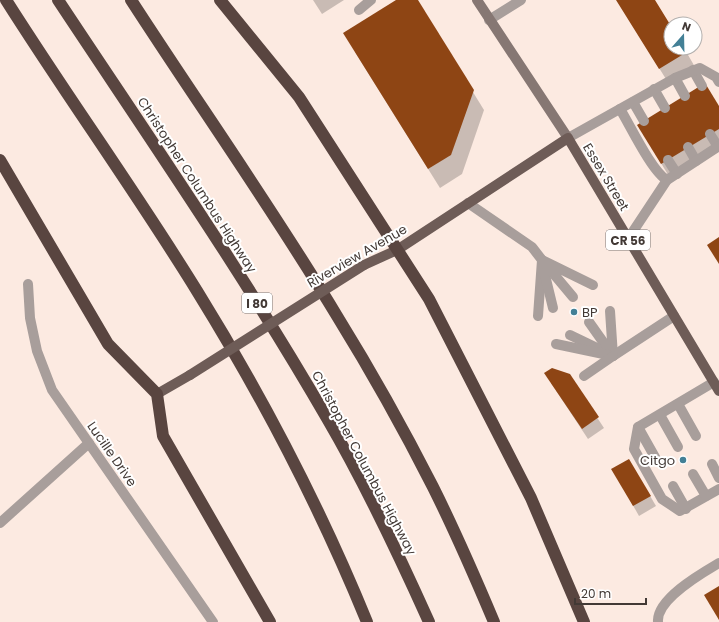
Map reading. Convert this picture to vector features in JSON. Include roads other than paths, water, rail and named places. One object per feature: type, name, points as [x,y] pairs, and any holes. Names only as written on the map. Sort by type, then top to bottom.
[{"type":"highway","points":[[6,0],[150,218],[197,291],[241,364],[282,439],[321,516],[368,622]]},
{"type":"highway","name":"Christopher Columbus Highway","points":[[58,0],[215,238],[285,348],[329,421],[380,517],[407,572],[429,622]]},
{"type":"highway","points":[[131,0],[278,223],[341,322],[388,403],[433,487],[494,622]]},
{"type":"highway","points":[[220,0],[299,97],[429,299],[531,498],[584,622]]},
{"type":"highway","points":[[0,160],[108,344],[157,394],[162,436],[270,622]]},
{"type":"main road","name":"Essex Street","points":[[477,0],[568,138],[716,387]]},
{"type":"main road","name":"Riverview Avenue","points":[[157,394],[190,375],[364,265],[397,250],[568,138]]},
{"type":"street","points":[[359,10],[371,0]]},
{"type":"street","points":[[489,20],[522,0]]},
{"type":"street","points":[[568,138],[675,78],[693,70],[700,68],[716,77],[719,82]]},
{"type":"street","points":[[693,70],[702,86]]},
{"type":"street","points":[[675,78],[685,96]]},
{"type":"street","points":[[654,90],[665,108]]},
{"type":"street","points":[[633,102],[644,120]]},
{"type":"street","points":[[620,109],[654,168],[662,177],[668,180]]},
{"type":"street","points":[[628,239],[668,180],[718,147],[710,134]]},
{"type":"street","points":[[688,147],[696,161]]},
{"type":"street","points":[[668,160],[677,174]]},
{"type":"street","points":[[468,203],[532,247],[573,297]]},
{"type":"street","points":[[542,260],[593,285]]},
{"type":"street","points":[[542,260],[553,308]]},
{"type":"street","points":[[538,316],[542,260]]},
{"type":"street","name":"Lucille Drive","points":[[28,284],[30,318],[37,351],[52,390],[213,622]]},
{"type":"street","points":[[610,311],[613,356]]},
{"type":"street","points":[[584,376],[674,316]]},
{"type":"street","points":[[589,322],[613,356]]},
{"type":"street","points":[[570,335],[613,356]]},
{"type":"street","points":[[556,344],[613,356]]},
{"type":"street","points":[[638,427],[678,404],[716,387]]},
{"type":"street","points":[[678,404],[696,436]]},
{"type":"street","points":[[660,415],[678,447]]},
{"type":"street","points":[[638,427],[656,459]]},
{"type":"street","points":[[638,427],[634,449],[662,499],[680,511],[719,489]]},
{"type":"street","points":[[0,523],[89,443]]},
{"type":"street","points":[[712,464],[719,478]]},
{"type":"street","points":[[693,474],[706,496]]},
{"type":"street","points":[[673,486],[686,508]]},
{"type":"street","points":[[658,622],[666,602],[693,578],[719,563]]},
{"type":"place","name":"BP","points":[[574,312]]},
{"type":"place","name":"Citgo","points":[[683,460]]}]
